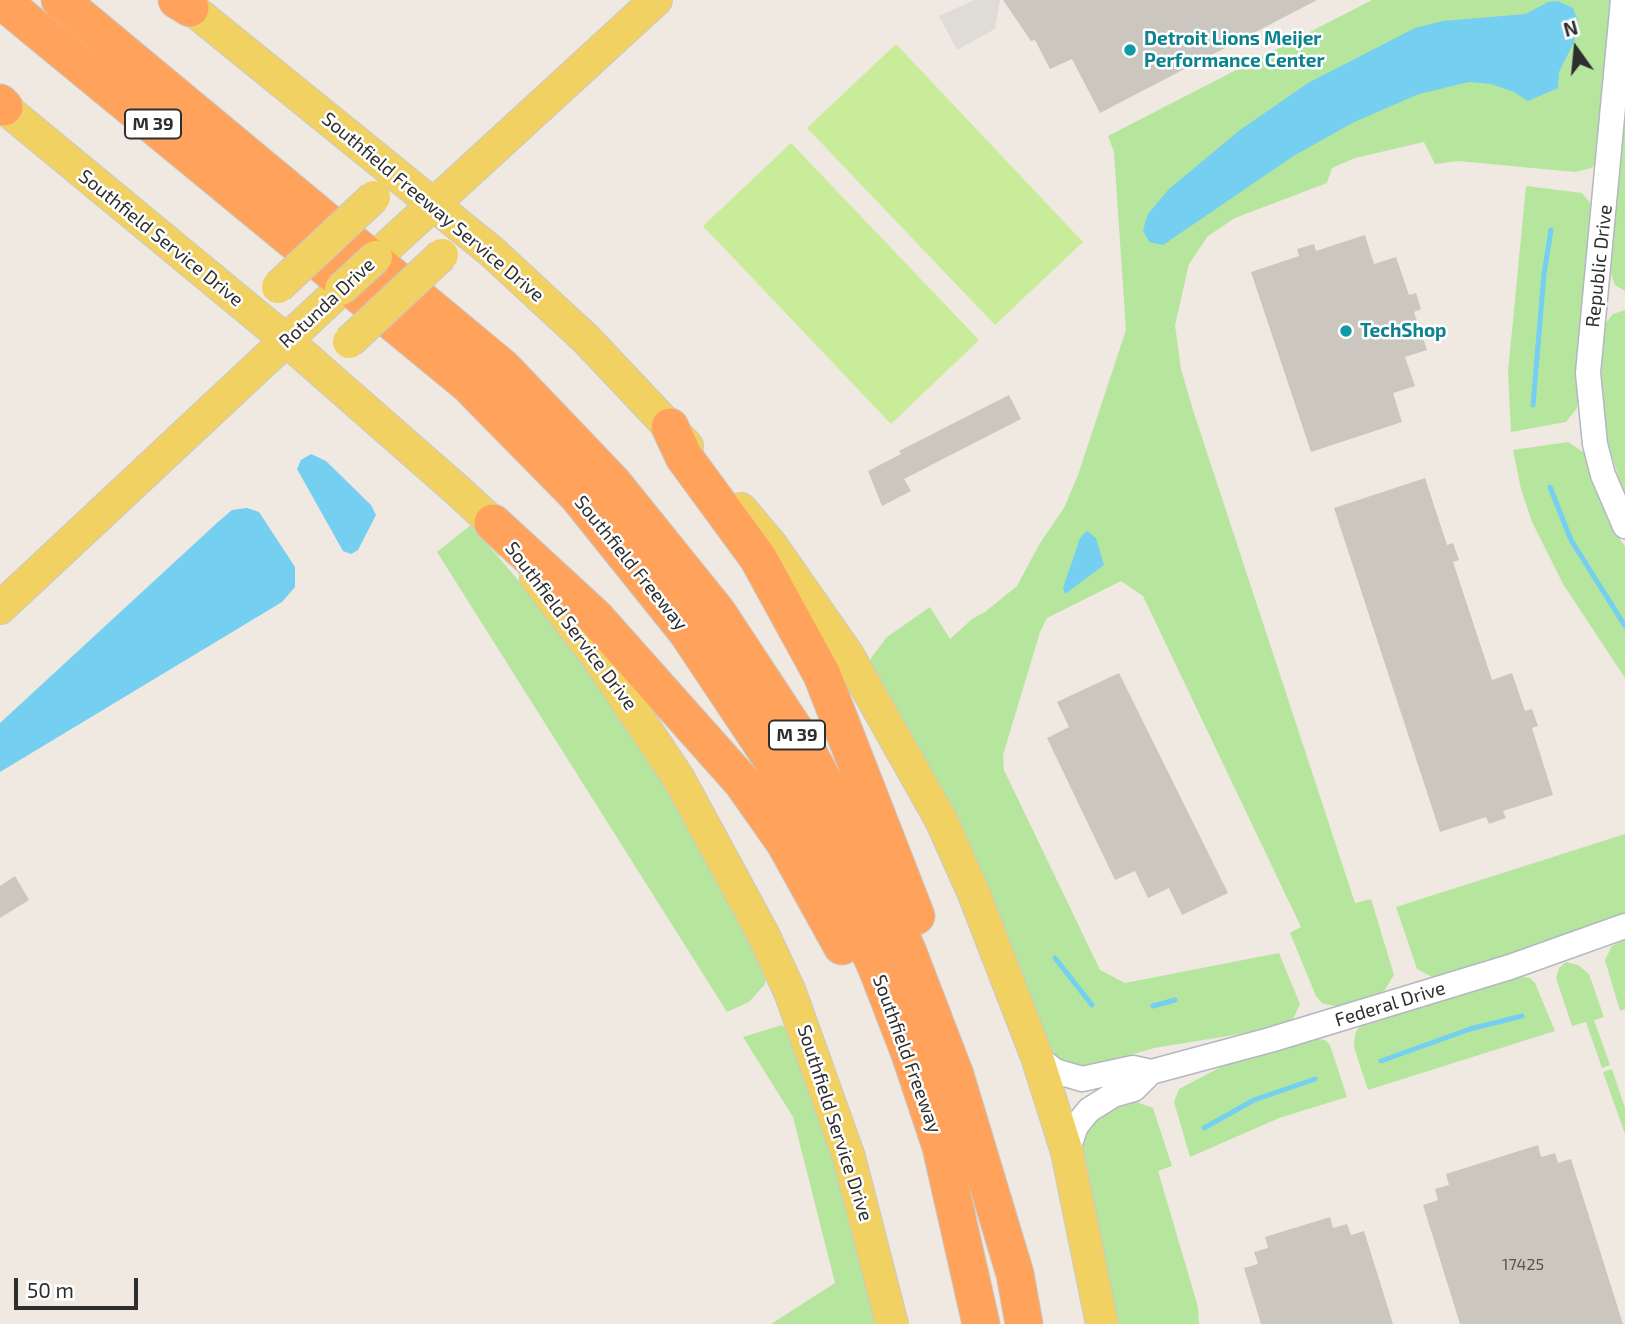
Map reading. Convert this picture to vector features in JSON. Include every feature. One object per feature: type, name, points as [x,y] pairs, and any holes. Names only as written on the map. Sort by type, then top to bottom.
[{"type":"highway","name":"Southfield Freeway","points":[[1,0],[469,385],[552,468],[634,563],[741,710],[771,758],[843,891],[910,1054],[941,1147],[981,1324]]},
{"type":"highway","name":"Southfield Freeway","points":[[60,0],[503,368],[613,483],[717,612],[802,741],[875,879],[907,950],[955,1075],[1014,1274],[1024,1324]]},
{"type":"highway","points":[[670,427],[684,457],[758,558],[822,675],[845,730],[978,1090],[998,1157],[1014,1274]]},
{"type":"highway","points":[[493,523],[595,617],[641,667],[742,782],[785,843],[830,922],[864,992],[933,1180],[961,1229]]},
{"type":"main road","name":"Rotunda Drive","points":[[0,608],[297,329],[656,0]]},
{"type":"main road","name":"Southfield Freeway Service Drive","points":[[183,3],[370,154],[424,213],[492,252],[586,339],[670,427],[772,546],[854,666],[941,820],[974,894],[1038,1057],[1067,1152],[1102,1324]]},
{"type":"main road","name":"Southfield Service Drive","points":[[1,105],[223,288],[297,329],[352,397],[493,523],[635,710],[679,779],[740,887],[790,992],[826,1088],[874,1245],[892,1324]]},
{"type":"main road","points":[[223,288],[243,294],[261,293],[278,287],[374,197],[379,177],[370,154]]},
{"type":"main road","points":[[352,397],[343,373],[342,357],[349,342],[442,255],[474,248],[492,252]]},
{"type":"street","name":"Republic Drive","points":[[1623,0],[1588,373],[1595,444],[1603,475],[1625,526]]},
{"type":"street","name":"Federal Drive","points":[[1038,1057],[1055,1071],[1082,1079],[1133,1068],[1151,1072],[1270,1040],[1486,975],[1625,926]]},
{"type":"street","name":"Federal Drive","points":[[1067,1152],[1076,1126],[1089,1110],[1113,1095],[1134,1089],[1151,1072]]},
{"type":"green space","points":[[1372,0],[1613,0],[1597,161],[1592,168],[1575,172],[1458,161],[1435,164],[1424,142],[1355,158],[1332,168],[1327,183],[1235,218],[1208,236],[1189,264],[1175,325],[1181,369],[1192,407],[1355,903],[1371,899],[1394,975],[1384,991],[1339,1007],[1322,1003],[1316,996],[1290,933],[1301,927],[1143,596],[1121,581],[1047,618],[1040,632],[1003,755],[1004,770],[1100,970],[1125,983],[1279,953],[1300,1004],[1293,1019],[1265,1030],[1154,1048],[1094,1066],[1077,1067],[1062,1062],[1049,1052],[871,672],[871,658],[887,637],[930,607],[950,639],[972,619],[985,612],[1017,586],[1040,543],[1064,508],[1078,475],[1126,330],[1114,152],[1108,136]]},
{"type":"green space","points":[[896,44],[1083,242],[995,325],[807,128]]},
{"type":"green space","points":[[1625,113],[1625,291],[1615,285],[1610,271]]},
{"type":"green space","points":[[791,143],[979,340],[891,424],[703,226]]},
{"type":"green space","points":[[1526,186],[1582,193],[1594,208],[1577,408],[1566,422],[1511,432],[1508,372]]},
{"type":"green space","points":[[1625,310],[1625,497],[1609,447],[1601,386],[1604,325],[1613,314]]},
{"type":"green space","points":[[1568,442],[1586,454],[1614,529],[1625,547],[1625,678],[1563,584],[1532,522],[1521,489],[1513,450]]},
{"type":"green space","points":[[471,525],[582,655],[664,776],[766,968],[765,984],[749,1002],[727,1012],[437,552]]},
{"type":"green space","points":[[1625,834],[1625,914],[1552,942],[1434,978],[1417,969],[1396,907]]},
{"type":"green space","points":[[1625,939],[1625,1009],[1620,1011],[1605,960],[1612,946]]},
{"type":"green space","points":[[1566,962],[1578,965],[1589,974],[1604,1017],[1594,1020],[1610,1065],[1602,1068],[1586,1022],[1572,1026],[1556,978],[1559,968]]},
{"type":"green space","points":[[1517,976],[1530,978],[1535,983],[1555,1031],[1368,1090],[1354,1047],[1355,1034],[1359,1027]]},
{"type":"green space","points":[[782,1025],[795,1038],[812,1077],[882,1324],[771,1324],[835,1283],[793,1117],[743,1037]]},
{"type":"green space","points":[[1312,1038],[1325,1040],[1330,1045],[1347,1097],[1279,1118],[1190,1157],[1174,1102],[1179,1089],[1221,1067]]},
{"type":"green space","points":[[1612,1069],[1625,1108],[1625,1134],[1603,1072]]},
{"type":"green space","points":[[1136,1102],[1153,1108],[1172,1166],[1158,1171],[1198,1307],[1199,1324],[1114,1324],[1079,1161],[1083,1131],[1105,1111]]},
{"type":"shaded area","points":[[974,0],[1000,0],[995,29],[957,50],[939,16]]},
{"type":"water","points":[[1558,1],[1573,8],[1578,21],[1574,42],[1559,72],[1558,88],[1528,101],[1514,92],[1491,84],[1469,82],[1419,94],[1352,123],[1292,157],[1163,245],[1149,242],[1143,230],[1148,214],[1169,189],[1240,130],[1308,83],[1415,28],[1443,21],[1526,14],[1548,2]]},
{"type":"water","points":[[311,454],[326,461],[371,505],[376,515],[358,550],[351,554],[343,551],[297,469],[301,460]]},
{"type":"water","points":[[247,508],[259,512],[295,567],[295,587],[282,602],[0,772],[0,723],[218,522],[232,510]]},
{"type":"water","points":[[1087,531],[1096,538],[1104,565],[1065,594],[1063,588],[1080,538]]},
{"type":"building","name":"Detroit Lions Meijer Performance Center","points":[[1003,0],[1317,0],[1100,113],[1072,59],[1050,69],[1035,40],[1031,41]]},
{"type":"building","name":"TechShop","points":[[1365,235],[1374,264],[1396,257],[1409,295],[1416,293],[1421,309],[1414,312],[1427,350],[1405,357],[1415,386],[1393,393],[1402,422],[1311,452],[1251,272],[1299,256],[1297,249],[1314,244],[1316,251]]},
{"type":"building","points":[[1009,395],[1021,419],[904,479],[911,491],[882,506],[868,471],[901,454],[899,451]]},
{"type":"building","points":[[1425,478],[1447,545],[1453,543],[1459,560],[1453,562],[1492,680],[1512,673],[1525,711],[1532,709],[1538,726],[1532,728],[1553,795],[1503,811],[1506,818],[1489,824],[1486,817],[1440,832],[1334,508]]},
{"type":"building","points":[[1119,673],[1228,893],[1182,915],[1169,888],[1148,898],[1135,871],[1115,880],[1047,738],[1069,727],[1057,702]]},
{"type":"building","points":[[15,876],[29,900],[0,918],[0,886]]},
{"type":"building","points":[[1538,1145],[1541,1157],[1555,1153],[1558,1163],[1571,1159],[1623,1324],[1460,1324],[1423,1205],[1438,1200],[1435,1189],[1449,1185],[1446,1174]]},
{"type":"building","points":[[1330,1217],[1333,1228],[1347,1224],[1351,1235],[1364,1231],[1393,1324],[1261,1324],[1244,1268],[1258,1264],[1254,1252],[1268,1248],[1265,1237]]},
{"type":"waterway","points":[[1533,405],[1544,274],[1551,230]]},
{"type":"waterway","points":[[1550,487],[1571,540],[1625,626]]},
{"type":"waterway","points":[[1055,958],[1092,1005]]},
{"type":"waterway","points":[[1153,1006],[1175,1000]]},
{"type":"waterway","points":[[1381,1061],[1470,1029],[1522,1016]]},
{"type":"waterway","points":[[1204,1128],[1254,1100],[1315,1079]]},
{"type":"place","name":"Detroit Lions Meijer Performance Center","points":[[1130,50]]},
{"type":"place","name":"TechShop","points":[[1346,331]]}]
